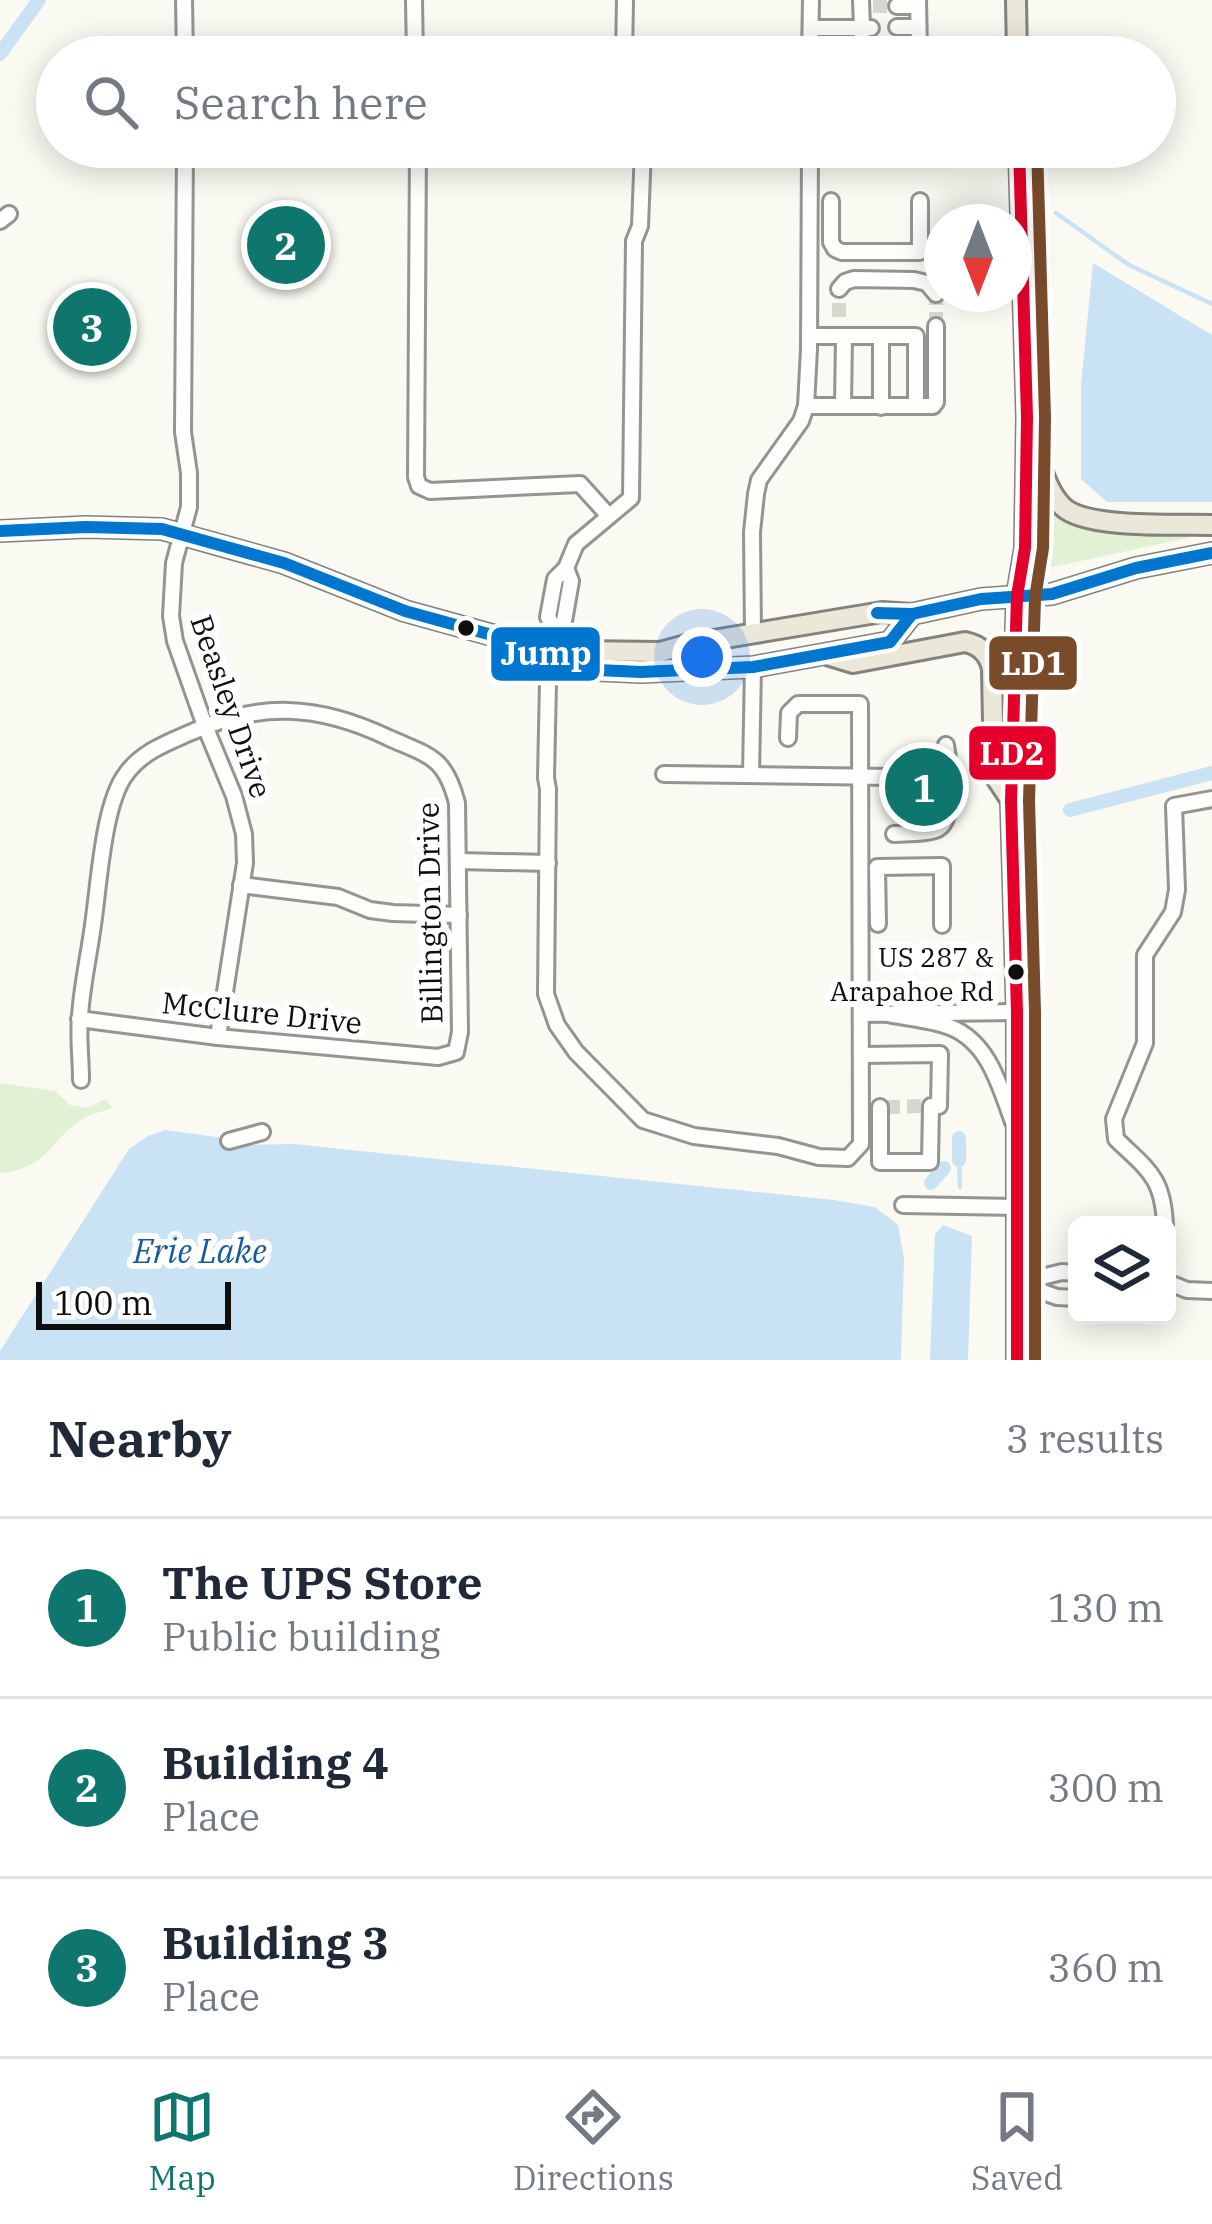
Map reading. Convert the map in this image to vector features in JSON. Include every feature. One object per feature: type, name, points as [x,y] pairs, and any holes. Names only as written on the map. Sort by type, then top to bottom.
[{"type":"main road","points":[[1016,0],[1017,36]]},
{"type":"main road","points":[[1017,1360],[1017,1012],[1011,801],[1027,417],[1019,168]]},
{"type":"main road","points":[[1027,417],[1048,482],[1067,511],[1094,520],[1212,525]]},
{"type":"main road","points":[[0,531],[162,529],[284,563],[380,603],[528,645],[576,669],[641,672],[753,667],[890,642],[912,614]]},
{"type":"main road","points":[[553,659],[577,651],[660,652],[882,612],[912,614],[981,599],[1055,593],[1136,568],[1212,553]]},
{"type":"main road","points":[[826,655],[854,663],[965,642],[978,646],[992,669],[994,776],[1011,801]]},
{"type":"street","points":[[184,0],[185,36]]},
{"type":"street","points":[[414,0],[415,36]]},
{"type":"street","points":[[624,36],[625,0]]},
{"type":"street","points":[[811,0],[811,36]]},
{"type":"street","points":[[897,6],[918,3],[918,36]]},
{"type":"street","points":[[865,4],[865,36]]},
{"type":"street","points":[[897,27],[918,27]]},
{"type":"street","points":[[811,28],[867,28]]},
{"type":"street","name":"Beasley Drive","points":[[185,168],[183,432],[189,502],[174,562],[171,616],[175,641],[241,815],[245,863],[218,1037]]},
{"type":"street","points":[[418,168],[419,486],[430,491],[580,484],[608,515]]},
{"type":"street","points":[[642,168],[640,226],[634,241],[631,498],[576,544],[566,568],[571,581],[548,682],[546,994],[557,1025],[576,1052],[643,1120],[694,1136],[848,1158],[861,1144],[860,704],[798,704],[788,712],[788,738]]},
{"type":"street","points":[[753,634],[752,532],[759,480],[801,421],[806,406],[811,168]]},
{"type":"street","points":[[831,201],[835,249],[920,252],[920,200]]},
{"type":"street","points":[[839,289],[854,279],[924,282]]},
{"type":"street","points":[[838,317],[843,406]]},
{"type":"street","points":[[806,406],[933,406],[936,326]]},
{"type":"street","points":[[809,336],[916,336],[916,406]]},
{"type":"street","points":[[880,406],[881,336]]},
{"type":"street","points":[[751,775],[753,667]]},
{"type":"street","name":"Billington Drive","points":[[81,1080],[80,1019],[113,800],[123,777],[157,747],[205,726],[279,709],[319,713],[365,726],[434,757],[452,781],[457,803],[460,1032],[456,1052],[439,1058]]},
{"type":"street","points":[[894,834],[943,826],[948,815],[946,746]]},
{"type":"street","points":[[789,755],[789,776]]},
{"type":"street","points":[[664,774],[893,777]]},
{"type":"street","points":[[1164,1216],[1162,1193],[1147,1169],[1116,1138],[1114,1119],[1145,1043],[1145,955],[1172,912],[1177,890],[1174,806],[1212,800]]},
{"type":"street","points":[[458,861],[548,863]]},
{"type":"street","points":[[878,924],[877,867],[942,866],[942,925]]},
{"type":"street","points":[[241,885],[338,897],[370,910],[459,915]]},
{"type":"street","points":[[861,1013],[1017,1012]]},
{"type":"street","points":[[883,1013],[949,1026],[975,1042],[994,1072],[1017,1134]]},
{"type":"street","name":"McClure Drive","points":[[80,1019],[439,1058]]},
{"type":"street","points":[[861,1055],[940,1054],[939,1106],[927,1106],[930,1162],[880,1162],[883,1107],[861,1107]]},
{"type":"street","points":[[229,1141],[262,1132]]},
{"type":"street","points":[[903,1204],[1017,1207]]},
{"type":"street","points":[[1017,1283],[1068,1272]]},
{"type":"street","points":[[1017,1283],[1068,1298]]},
{"type":"street","points":[[1176,1286],[1212,1291]]},
{"type":"street","points":[[1176,1294],[1187,1290]]},
{"type":"green space","points":[[1043,492],[1059,511],[1199,532],[1044,569]]},
{"type":"green space","points":[[0,1083],[55,1091],[70,1105],[87,1108],[106,1099],[113,1108],[74,1125],[40,1159],[0,1173]]},
{"type":"water","points":[[1093,263],[1212,335],[1212,502],[1107,502],[1081,479],[1081,385]]},
{"type":"water","name":"Erie Lake","points":[[165,1130],[224,1138],[232,1145],[293,1144],[875,1207],[898,1225],[904,1259],[901,1360],[0,1360],[0,1351],[129,1149]]},
{"type":"water","points":[[943,1225],[972,1236],[968,1360],[930,1360],[935,1234]]},
{"type":"waterway","points":[[0,54],[39,0]]},
{"type":"waterway","points":[[1056,213],[1129,265],[1212,304]]},
{"type":"waterway","points":[[1070,810],[1212,773]]},
{"type":"waterway","points":[[959,1138],[959,1160]]},
{"type":"waterway","points":[[959,1160],[960,1187]]},
{"type":"waterway","points":[[931,1183],[944,1168]]},
{"type":"tunnel","points":[[873,6],[897,6]]},
{"type":"tunnel","points":[[839,289],[839,317]]},
{"type":"tunnel","points":[[936,312],[936,326]]},
{"type":"tunnel","points":[[886,1107],[924,1106]]},
{"type":"transit line","name":"LD2","points":[[1017,1360],[1017,1012],[1011,801],[1027,417],[1020,168]]},
{"type":"transit line","name":"LD1","points":[[1035,1360],[1035,1012],[1029,801],[1045,417],[1038,168]]},
{"type":"transit line","name":"Jump","points":[[0,531],[162,529],[284,563],[405,611],[528,645],[576,669],[641,672],[753,667],[890,642],[912,614]]},
{"type":"transit line","name":"Jump","points":[[877,613],[912,614],[981,599],[1052,594],[1136,568],[1212,553]]},
{"type":"place","name":"Building 4","points":[[286,245]]},
{"type":"place","name":"Building 3","points":[[92,327]]},
{"type":"place","name":"The UPS Store","points":[[924,787]]},
{"type":"place","name":"US 287 & Arapahoe Rd","points":[[1016,972]]}]
